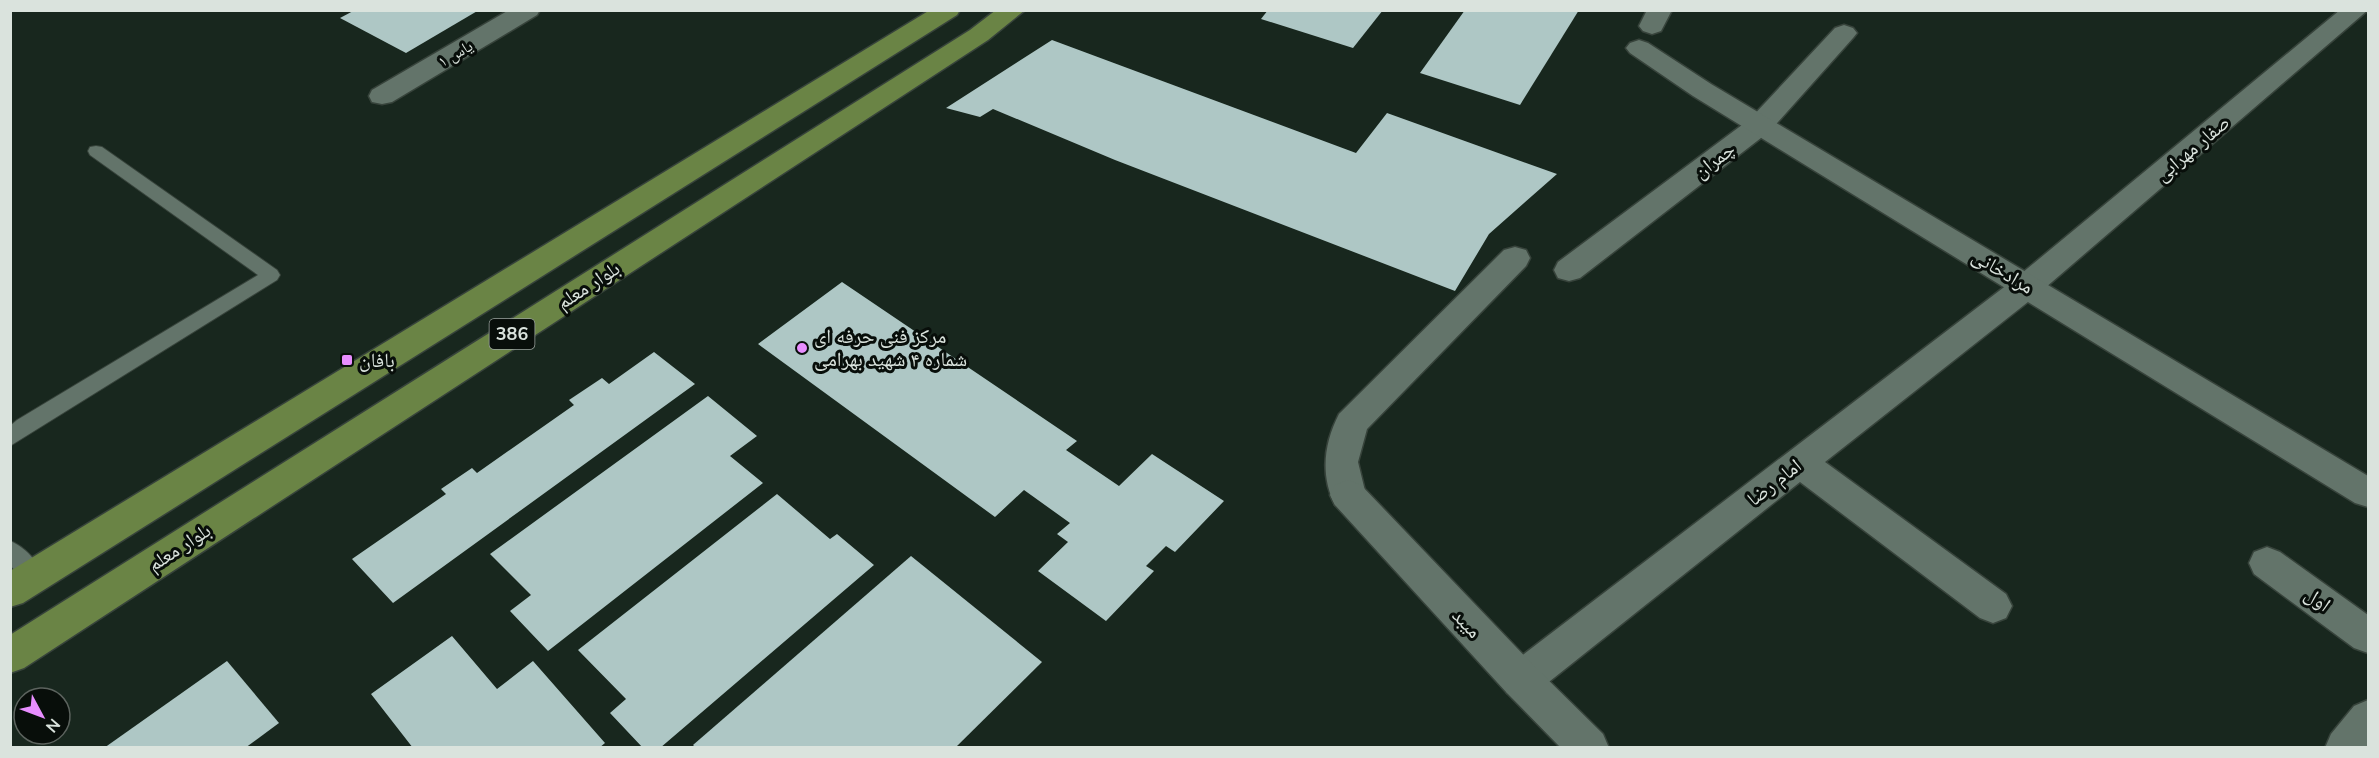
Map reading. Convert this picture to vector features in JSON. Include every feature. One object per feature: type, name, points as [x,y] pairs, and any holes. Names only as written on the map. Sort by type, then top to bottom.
[{"type":"main road","name":"بلوار معلم","points":[[10,656],[979,35],[1013,10]]},
{"type":"main road","name":"386","points":[[22,583],[939,12]]},
{"type":"street","name":"یاس ۱","points":[[382,96],[528,10]]},
{"type":"street","name":"صفار مهرابی","points":[[2028,286],[2356,10]]},
{"type":"street","name":"مرادخانی","points":[[1650,28],[1760,125],[2368,493]]},
{"type":"street","name":"چمران","points":[[1569,270],[1760,125],[1844,33]]},
{"type":"street","name":"میبد","points":[[1515,258],[1351,423],[1341,462],[1348,495],[1521,680],[1589,747]]},
{"type":"street","name":"امام رضا","points":[[1521,680],[2028,286]]},
{"type":"street","points":[[1799,462],[1993,606]]},
{"type":"street","name":"اول","points":[[2267,563],[2368,636]]},
{"type":"street","points":[[2345,747],[2368,719]]},
{"type":"lane","points":[[10,438],[24,426],[271,275],[96,151]]},
{"type":"lane","points":[[10,550],[22,583]]},
{"type":"building","points":[[355,10],[479,10],[406,53],[340,18]]},
{"type":"building","points":[[1268,10],[1383,10],[1353,48],[1261,19]]},
{"type":"building","points":[[1465,10],[1579,10],[1520,105],[1420,73]]},
{"type":"building","points":[[1052,40],[1356,153],[1387,113],[1557,174],[1489,234],[1455,291],[1115,160],[993,109],[980,117],[946,108]]},
{"type":"building","points":[[842,282],[1077,441],[1066,450],[1119,486],[1152,454],[1224,501],[1175,552],[1166,546],[1146,566],[1154,571],[1106,621],[1038,571],[1068,542],[1057,534],[1070,523],[1024,490],[995,517],[758,344]]},
{"type":"building","points":[[654,352],[695,384],[393,603],[352,559],[446,494],[441,489],[472,468],[477,473],[574,405],[569,400],[602,378],[609,384]]},
{"type":"building","points":[[708,396],[757,436],[730,456],[763,483],[548,651],[510,611],[531,595],[490,554]]},
{"type":"building","points":[[777,494],[830,539],[837,534],[874,565],[660,748],[643,748],[610,713],[626,699],[578,650]]},
{"type":"building","points":[[911,556],[1042,662],[955,748],[696,748],[693,745]]},
{"type":"building","points":[[452,636],[497,689],[533,661],[605,743],[599,748],[413,748],[371,694]]},
{"type":"building","points":[[227,661],[279,723],[245,748],[104,748]]},
{"type":"place","name":"مرکز فنی حرفه ای شماره ۴ شهید بهرامی","points":[[802,348]]},
{"type":"place","name":"بافان","points":[[347,360]]}]
